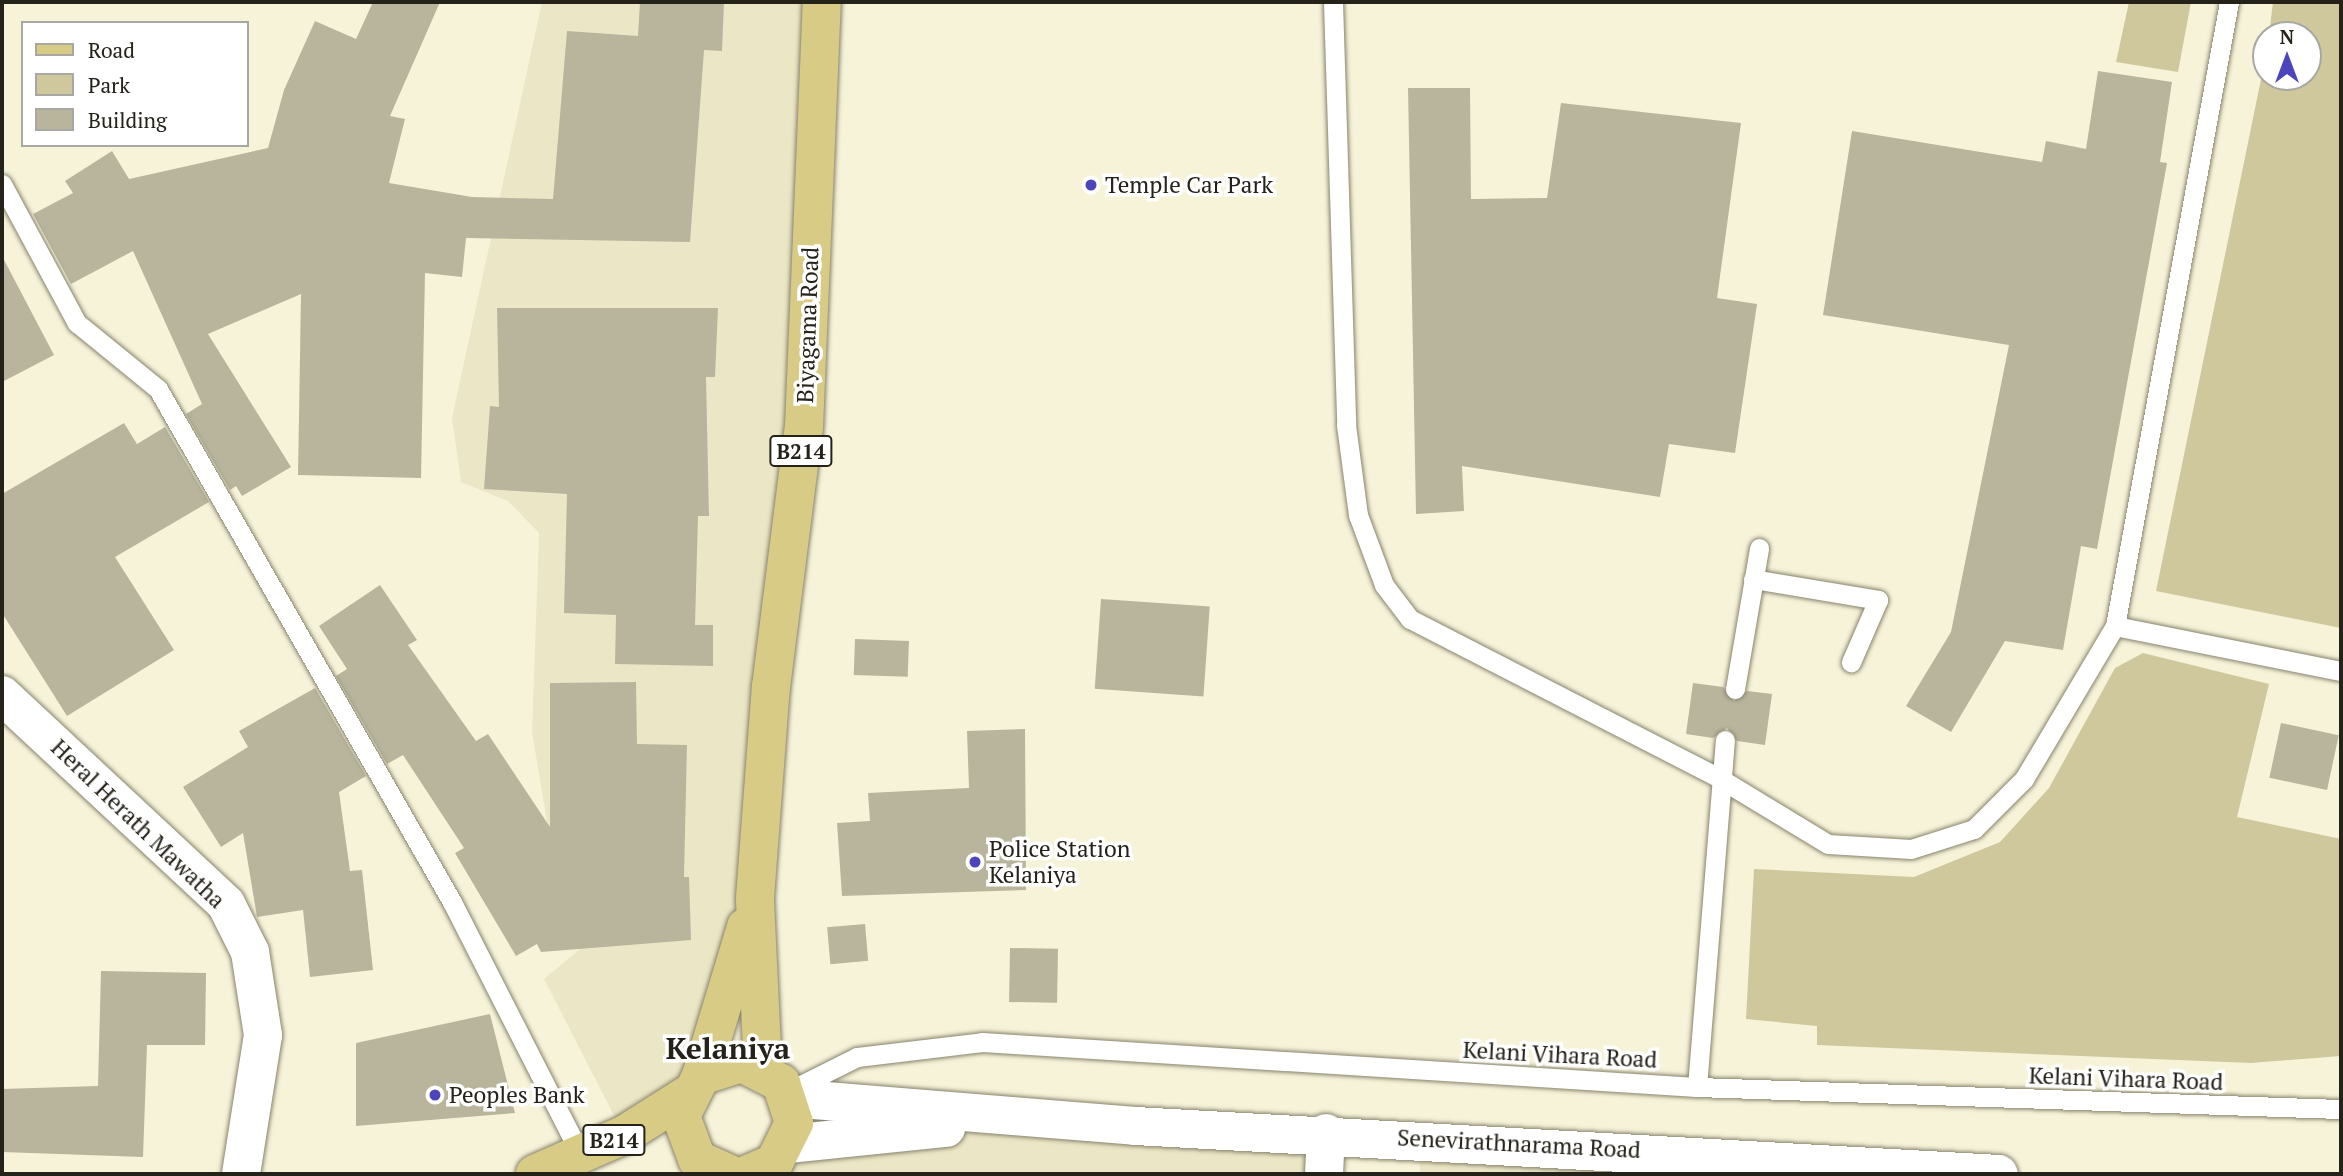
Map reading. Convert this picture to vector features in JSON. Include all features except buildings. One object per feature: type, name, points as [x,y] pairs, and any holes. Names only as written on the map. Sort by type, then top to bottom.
[{"type":"main road","name":"Biyagama Road","points":[[779,1087],[755,898],[771,687],[804,427],[822,2]]},
{"type":"main road","name":"Biyagama Road","points":[[694,1085],[755,898]]},
{"type":"main road","points":[[721,1066],[779,1087],[794,1123],[788,1144],[774,1163],[722,1173],[685,1139],[681,1116],[694,1085],[721,1066]]},
{"type":"main road","name":"B214","points":[[535,1174],[582,1157],[694,1085]]},
{"type":"street","name":"Heral Herath Mawatha","points":[[2,695],[226,904],[250,951],[263,1035],[241,1174]]},
{"type":"street","name":"Senevirathnarama Road","points":[[779,1087],[1039,1119],[1326,1133],[1999,1174]]},
{"type":"street","name":"Senevirathnarama Road","points":[[788,1144],[1039,1119]]},
{"type":"street","points":[[1324,1174],[1326,1133]]},
{"type":"lane","points":[[1333,2],[1346,425],[1358,515],[1384,585],[1410,619],[1719,778],[1828,844],[1912,849],[1974,829],[2024,779],[2115,626],[2229,2]]},
{"type":"lane","points":[[2,184],[77,323],[158,389],[452,902],[582,1157]]},
{"type":"lane","points":[[1735,689],[1759,548]]},
{"type":"lane","points":[[1754,579],[1878,600],[1851,662]]},
{"type":"lane","points":[[2115,626],[2341,671]]},
{"type":"lane","points":[[1697,1087],[1719,778],[1726,740]]},
{"type":"lane","name":"Kelani Vihara Road","points":[[779,1087],[857,1058],[898,1048],[982,1042],[1697,1087],[2341,1109]]},
{"type":"shaded area","points":[[542,2],[822,2],[759,826],[701,1076],[624,1135],[544,979],[598,934],[551,845],[532,732],[539,533],[508,501],[461,482],[452,418]]},
{"type":"shaded area","points":[[1039,1119],[1326,1133],[1324,1174],[748,1174],[774,1163]]},
{"type":"shaded area","points":[[1419,1139],[1858,1174],[1420,1174]]},
{"type":"green space","points":[[2129,2],[2191,2],[2178,72],[2116,62]]},
{"type":"green space","points":[[2273,2],[2341,2],[2341,628],[2156,591],[2259,91],[2322,91],[2322,21],[2271,21]]},
{"type":"green space","points":[[2143,653],[2269,684],[2237,817],[2341,839],[2341,1056],[2251,1063],[1817,1045],[1817,1026],[1746,1019],[1754,869],[1914,877],[2000,842],[2049,788],[2115,668]]},
{"type":"place","name":"Temple Car Park","points":[[1091,185]]},
{"type":"place","name":"Police Station Kelaniya","points":[[975,862]]},
{"type":"place","name":"Peoples Bank","points":[[435,1095]]},
{"type":"district","name":"Kelaniya","points":[[728,1048]]}]
